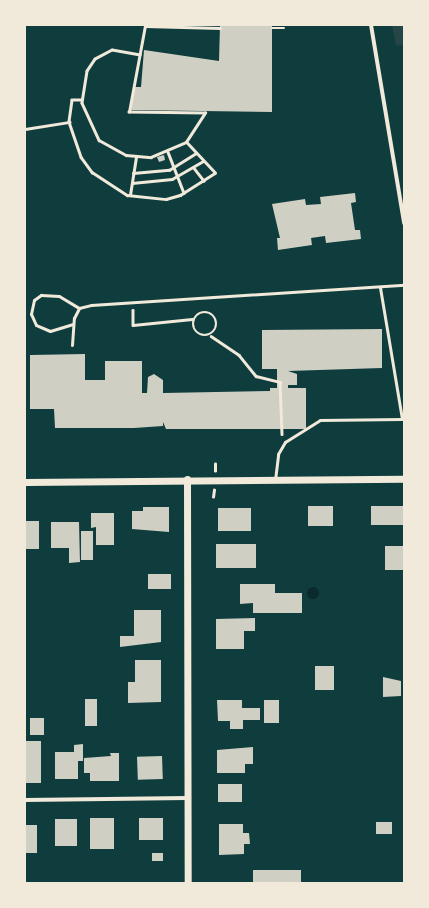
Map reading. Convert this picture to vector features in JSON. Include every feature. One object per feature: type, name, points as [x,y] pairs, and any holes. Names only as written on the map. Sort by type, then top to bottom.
[{"type":"street","points":[[372,25],[404,223]]},
{"type":"street","points":[[25,482],[187,479],[404,479]]},
{"type":"street","points":[[187,479],[188,883]]},
{"type":"street","points":[[25,800],[188,798]]},
{"type":"lane","points":[[73,324],[50,331],[36,325],[31,314],[34,300],[41,295],[59,296],[79,308],[404,285]]},
{"type":"lane","points":[[275,480],[278,454],[285,442],[320,420],[402,420],[380,287]]},
{"type":"lane","points":[[72,345],[73,324],[79,308]]},
{"type":"path","points":[[140,55],[105,51],[88,71],[82,100],[87,120],[100,140],[114,150],[136,157],[168,152],[186,142],[205,113],[129,112],[140,55],[145,26],[220,28]]},
{"type":"path","points":[[272,28],[284,28]]},
{"type":"path","points":[[82,100],[72,100],[69,122],[81,157],[92,172],[108,185],[130,195],[166,199],[184,193],[215,173],[186,142]]},
{"type":"path","points":[[25,129],[69,122]]},
{"type":"path","points":[[168,152],[184,193]]},
{"type":"path","points":[[133,173],[149,174],[174,167],[196,153]]},
{"type":"path","points":[[130,195],[136,157]]},
{"type":"path","points":[[132,183],[159,182],[177,177],[194,168],[203,160]]},
{"type":"path","points":[[194,168],[204,181]]},
{"type":"path","points":[[133,303],[133,325],[192,319],[200,312],[209,312],[216,318],[217,327],[212,336]]},
{"type":"path","points":[[192,319],[195,331],[202,336],[212,336],[239,355],[256,376],[280,382],[280,429],[285,442]]},
{"type":"shaded area","points":[[392,25],[404,25],[404,45],[396,46]]},
{"type":"shaded area","points":[[315,587],[318,588],[318,598],[311,599],[308,598],[307,591],[308,588]]},
{"type":"building","points":[[220,25],[272,25],[272,112],[131,110],[134,87],[141,87],[144,50],[219,61]]},
{"type":"building","points":[[164,155],[165,160],[159,162],[157,157]]},
{"type":"building","points":[[355,193],[356,202],[351,203],[355,230],[360,230],[361,239],[326,243],[325,236],[311,238],[312,245],[278,250],[277,238],[280,238],[272,204],[305,199],[306,205],[321,204],[320,197]]},
{"type":"building","points":[[382,329],[382,368],[288,371],[297,374],[297,385],[288,385],[288,388],[306,388],[306,429],[166,429],[163,422],[163,426],[134,428],[55,428],[54,409],[30,409],[30,355],[85,354],[85,380],[105,380],[105,361],[142,361],[142,393],[147,393],[148,377],[154,374],[163,380],[163,393],[270,391],[270,388],[277,388],[277,369],[262,369],[262,330]]},
{"type":"building","points":[[308,506],[333,506],[333,526],[308,526]]},
{"type":"building","points":[[371,506],[404,506],[404,525],[371,525]]},
{"type":"building","points":[[143,507],[169,507],[169,532],[132,529],[132,511],[143,511]]},
{"type":"building","points":[[218,508],[251,508],[251,531],[218,531]]},
{"type":"building","points":[[91,513],[114,513],[114,545],[96,545],[96,527],[91,528]]},
{"type":"building","points":[[25,521],[39,521],[39,549],[25,549]]},
{"type":"building","points":[[51,522],[79,522],[80,562],[69,563],[69,548],[51,548]]},
{"type":"building","points":[[81,531],[93,531],[93,560],[81,560]]},
{"type":"building","points":[[216,544],[256,544],[256,568],[216,568]]},
{"type":"building","points":[[385,546],[404,546],[404,570],[385,570]]},
{"type":"building","points":[[148,574],[171,574],[171,589],[148,589]]},
{"type":"building","points":[[240,584],[275,584],[275,593],[302,593],[302,613],[253,613],[253,603],[240,604]]},
{"type":"building","points":[[134,610],[161,610],[161,642],[120,647],[120,636],[134,636]]},
{"type":"building","points":[[255,618],[255,631],[244,631],[244,649],[216,649],[216,619]]},
{"type":"building","points":[[135,660],[161,660],[161,702],[128,703],[128,682],[135,682]]},
{"type":"building","points":[[315,666],[334,666],[334,690],[315,690]]},
{"type":"building","points":[[383,677],[401,681],[401,696],[383,697]]},
{"type":"building","points":[[85,699],[97,699],[97,726],[85,726]]},
{"type":"building","points":[[217,700],[242,700],[242,708],[260,708],[260,720],[243,720],[243,729],[230,729],[230,721],[218,721]]},
{"type":"building","points":[[264,700],[279,700],[279,723],[264,723]]},
{"type":"building","points":[[30,718],[44,718],[44,735],[30,735]]},
{"type":"building","points":[[25,741],[41,741],[41,783],[25,783]]},
{"type":"building","points":[[83,744],[83,761],[78,761],[78,779],[55,779],[55,752],[74,752],[74,745]]},
{"type":"building","points":[[253,747],[253,764],[245,764],[245,773],[217,773],[217,750]]},
{"type":"building","points":[[110,753],[119,753],[119,781],[90,781],[90,773],[84,773],[84,758],[111,756]]},
{"type":"building","points":[[162,756],[163,779],[138,780],[137,757]]},
{"type":"building","points":[[218,784],[242,784],[242,802],[218,802]]},
{"type":"building","points":[[90,818],[114,818],[114,849],[90,849]]},
{"type":"building","points":[[139,818],[163,818],[163,840],[139,840]]},
{"type":"building","points":[[55,819],[77,819],[77,846],[55,846]]},
{"type":"building","points":[[376,822],[392,822],[392,834],[376,834]]},
{"type":"building","points":[[219,824],[243,824],[243,833],[249,833],[250,844],[244,844],[244,854],[219,855]]},
{"type":"building","points":[[25,825],[37,825],[37,853],[25,853]]},
{"type":"building","points":[[152,853],[163,853],[163,861],[152,861]]},
{"type":"building","points":[[253,870],[301,870],[301,883],[253,883]]}]
